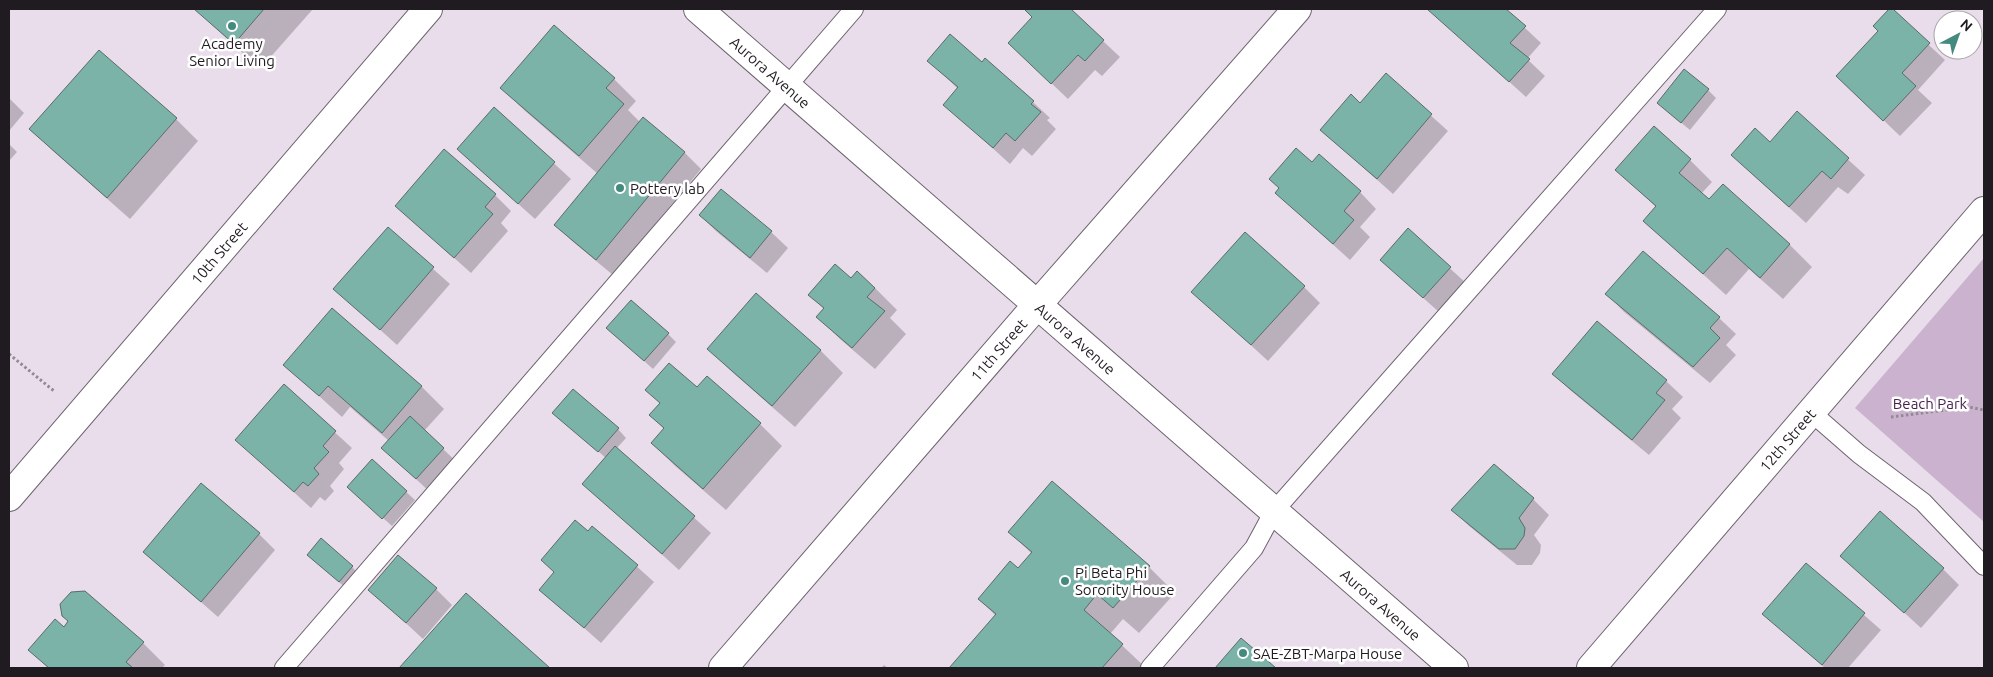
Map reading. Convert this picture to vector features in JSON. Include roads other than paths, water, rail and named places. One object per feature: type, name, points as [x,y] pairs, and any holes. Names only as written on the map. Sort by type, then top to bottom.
[{"type":"street","name":"10th Street","points":[[9,497],[79,412],[428,9]]},
{"type":"street","name":"Aurora Avenue","points":[[698,9],[1454,668]]},
{"type":"street","name":"11th Street","points":[[723,668],[1037,305],[1297,9]]},
{"type":"street","name":"12th Street","points":[[1591,668],[1984,211]]},
{"type":"lane","points":[[284,668],[854,9]]},
{"type":"lane","points":[[1150,668],[1254,548],[1274,511],[1717,9]]},
{"type":"lane","points":[[1812,413],[1859,454],[1923,502],[1984,566]]},
{"type":"place","name":"Academy Senior Living","points":[[232,26]]},
{"type":"place","name":"Pottery lab","points":[[620,188]]},
{"type":"place","name":"Pi Beta Phi Sorority House","points":[[1065,581]]},
{"type":"place","name":"SAE-ZBT-Marpa House","points":[[1243,653]]},
{"type":"park label","name":"Beach Park","points":[[1930,403]]}]
